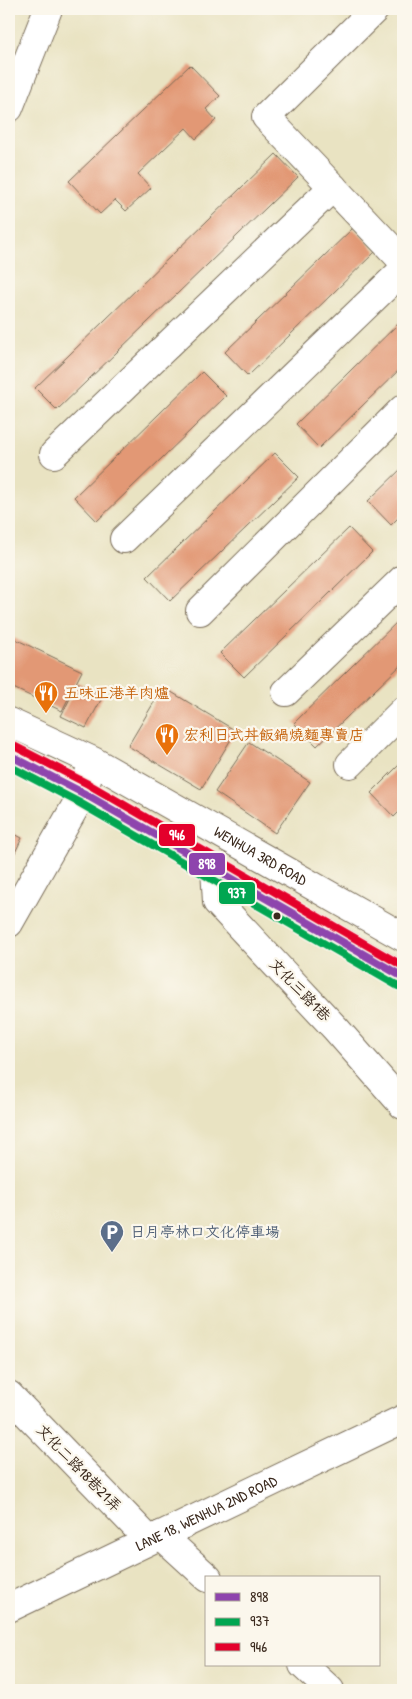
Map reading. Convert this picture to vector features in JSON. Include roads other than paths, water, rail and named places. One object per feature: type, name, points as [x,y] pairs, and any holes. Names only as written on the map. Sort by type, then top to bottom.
[{"type":"street","points":[[9,108],[48,9]]},
{"type":"street","points":[[375,9],[266,117],[403,261]]},
{"type":"street","points":[[54,454],[333,188]]},
{"type":"street","points":[[124,539],[403,270]]},
{"type":"street","points":[[200,611],[403,409]]},
{"type":"street","points":[[286,692],[403,579]]},
{"type":"street","points":[[350,764],[403,711]]},
{"type":"street","name":"WENHUA 3RD ROAD","points":[[9,722],[92,760],[403,936]]},
{"type":"street","points":[[9,755],[82,793],[403,978]]},
{"type":"street","points":[[9,923],[82,793],[92,760]]},
{"type":"street","name":"文化三路1巷","points":[[215,869],[217,902],[336,1029],[403,1105]]},
{"type":"street","name":"文化二路18巷21弄","points":[[9,1396],[155,1538],[205,1576]]},
{"type":"street","name":"LANE 18, WENHUA 2ND ROAD","points":[[9,1608],[403,1419]]},
{"type":"street","points":[[304,1666],[330,1690]]},
{"type":"place","name":"五味正港羊肉爐","points":[[46,714]]},
{"type":"place","name":"宏利日式丼飯鍋燒麵專賣店","points":[[167,756]]},
{"type":"place","name":"日月亭林口文化停車場","points":[[112,1253]]}]
